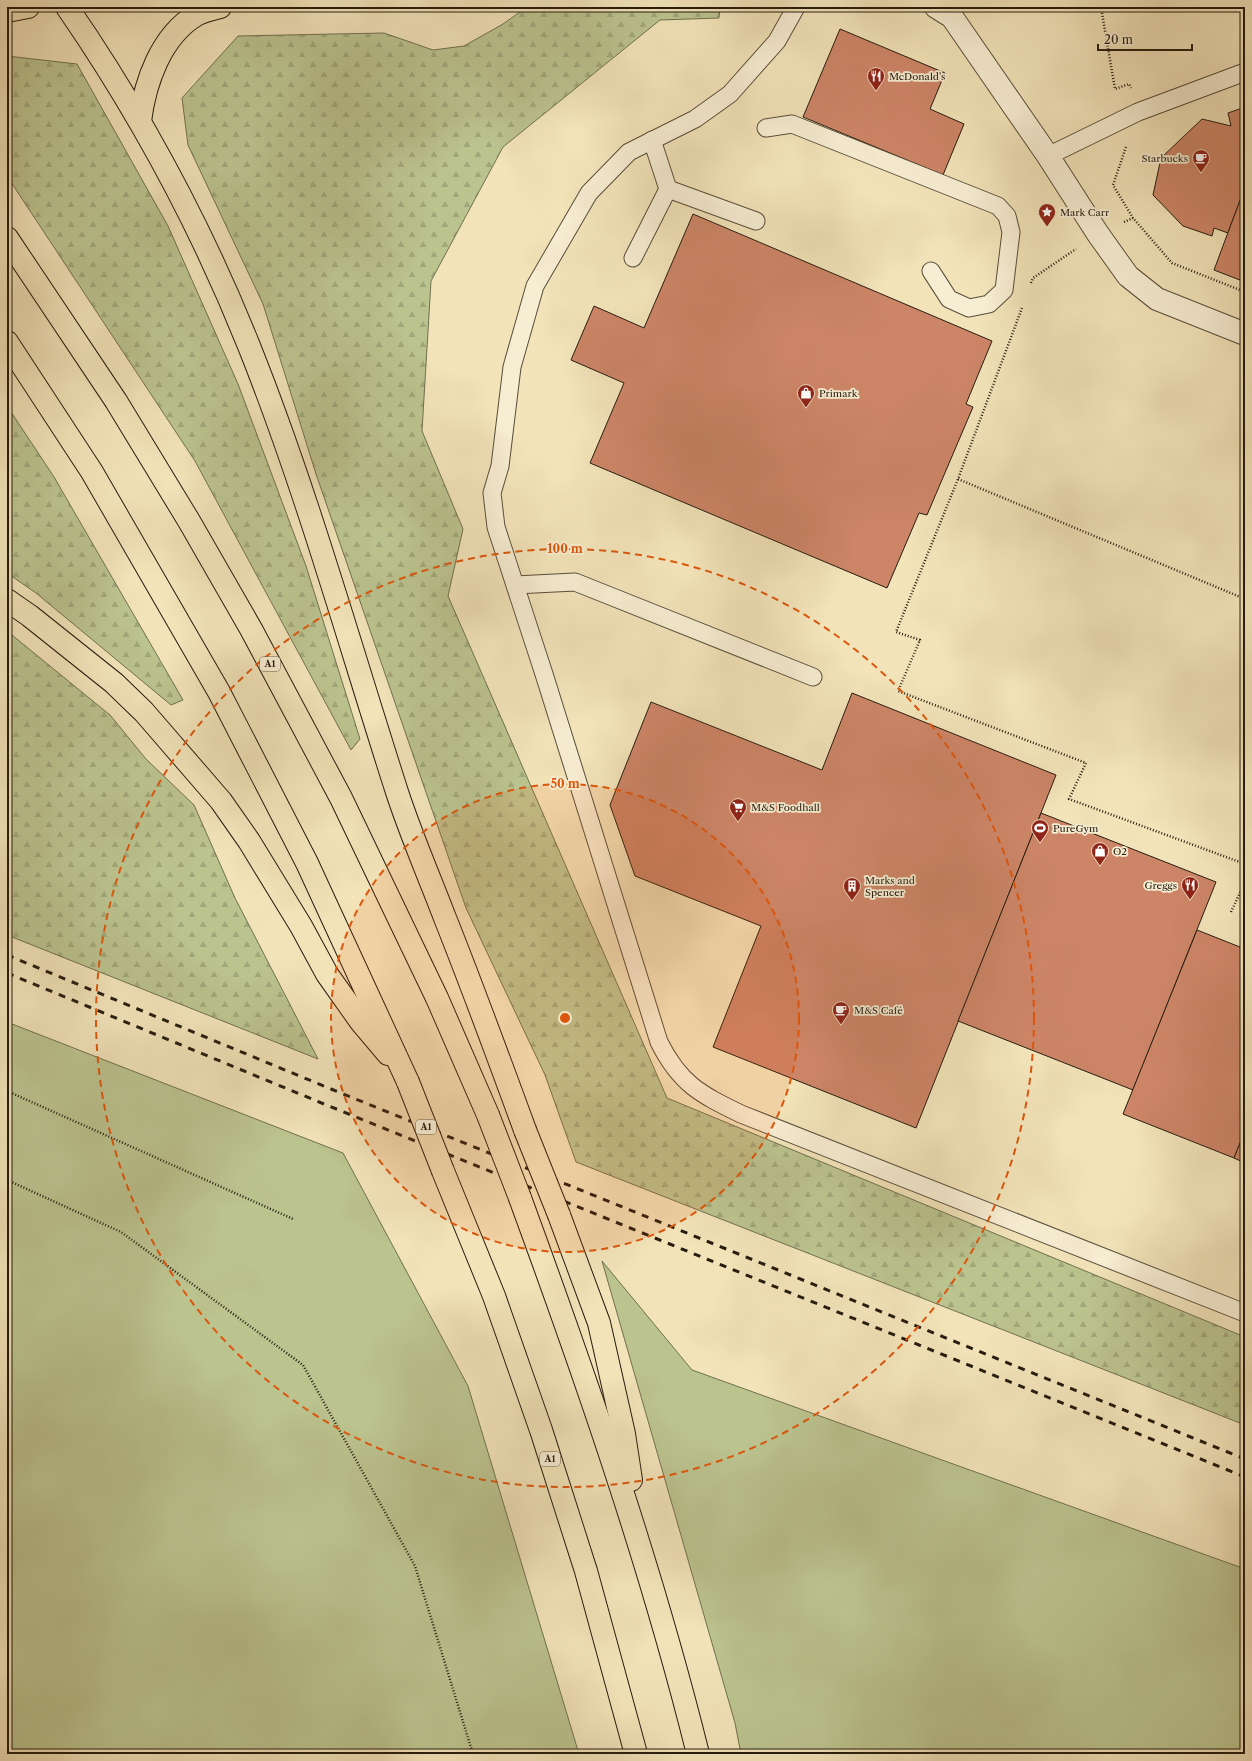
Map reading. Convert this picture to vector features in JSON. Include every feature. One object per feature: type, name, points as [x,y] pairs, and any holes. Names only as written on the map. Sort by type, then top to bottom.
[{"type":"main road","points":[[7,11],[28,7]]},
{"type":"main road","points":[[67,7],[97,50],[140,121],[192,218],[220,276],[250,347],[291,459],[399,797],[599,1323],[624,1434],[642,1553]]},
{"type":"main road","points":[[140,121],[143,101],[151,76],[164,46],[175,33],[196,14],[220,7]]},
{"type":"main road","name":"A1","points":[[7,238],[116,401],[189,521],[259,643],[342,798],[438,998],[488,1115],[591,1393],[642,1553],[698,1754]]},
{"type":"main road","name":"A1","points":[[7,342],[92,472],[219,692],[307,863],[406,1076],[494,1296],[540,1430],[586,1571],[636,1754]]},
{"type":"main road","points":[[7,600],[30,616],[114,683],[144,712],[221,801],[253,848],[301,926],[327,974],[361,1022],[406,1076]]},
{"type":"street","points":[[946,10],[1048,156],[1098,234],[1128,276],[1157,299],[1245,334]]},
{"type":"lane","points":[[796,7],[777,41],[730,94],[695,119],[629,152],[589,193],[535,286],[512,367],[500,466],[492,493],[496,527],[544,674],[659,1042],[669,1062],[683,1078],[699,1092],[742,1114],[1245,1313]]},
{"type":"lane","points":[[1048,156],[1138,112],[1245,72]]},
{"type":"lane","points":[[766,128],[792,124],[998,206],[1007,216],[1011,232],[1004,290],[989,304],[969,308],[950,299],[931,271]]},
{"type":"lane","points":[[633,258],[668,189],[652,140]]},
{"type":"lane","points":[[668,189],[756,221]]},
{"type":"lane","points":[[515,585],[575,582],[813,677]]},
{"type":"path","points":[[1101,7],[1115,89],[1129,84],[1138,112]]},
{"type":"path","points":[[1128,141],[1113,185],[1133,218],[1172,263],[1245,292]]},
{"type":"path","points":[[1030,286],[1033,278],[1098,234],[1133,218]]},
{"type":"path","points":[[1025,301],[958,479],[896,632],[920,640],[898,692],[1086,763],[1069,799],[1245,864]]},
{"type":"path","points":[[958,479],[1245,598]]},
{"type":"path","points":[[1231,912],[1245,882]]},
{"type":"path","points":[[7,1091],[293,1218]]},
{"type":"path","points":[[7,1180],[121,1232],[303,1365],[415,1566],[473,1754]]},
{"type":"green space","points":[[527,7],[720,7],[719,18],[660,20],[503,147],[431,281],[422,431],[463,529],[448,596],[667,1098],[1245,1337],[1245,1425],[576,1162],[545,1075],[466,908],[316,474],[263,304],[188,145],[182,98],[238,36],[384,33],[433,50],[464,46],[503,24]]},
{"type":"green space","points":[[7,56],[77,64],[168,226],[238,384],[306,566],[360,739],[351,750],[195,461],[7,176]]},
{"type":"green space","points":[[7,406],[54,477],[183,700],[171,705],[36,593],[7,573]]},
{"type":"green space","points":[[7,631],[110,715],[146,759],[194,805],[235,898],[318,1059],[7,935]]},
{"type":"green space","points":[[7,1022],[343,1153],[468,1386],[579,1754],[7,1754]]},
{"type":"green space","points":[[602,1261],[692,1370],[1245,1569],[1245,1754],[741,1754],[735,1723]]},
{"type":"building","name":"McDonald's","points":[[840,29],[945,73],[930,109],[964,124],[943,175],[803,117]]},
{"type":"building","name":"Starbucks","points":[[1245,107],[1245,187],[1228,233],[1214,228],[1212,236],[1183,226],[1153,195],[1161,158],[1202,119],[1231,126],[1228,113]]},
{"type":"building","points":[[1245,187],[1245,282],[1214,270]]},
{"type":"building","points":[[693,214],[992,341],[966,404],[973,407],[927,515],[919,513],[887,588],[590,463],[624,383],[571,360],[594,306],[644,328]]},
{"type":"building","name":"Marks and Spencer","points":[[852,693],[1056,775],[916,1128],[713,1047],[761,926],[635,876],[610,805],[651,702],[822,770]]},
{"type":"building","points":[[1041,813],[1216,882],[1133,1090],[958,1021]]},
{"type":"building","points":[[1197,930],[1245,949],[1245,1131],[1234,1158],[1123,1114]]},
{"type":"building","points":[[1245,1131],[1245,1163],[1234,1158]]},
{"type":"railway","points":[[7,955],[331,1089],[1245,1459]]},
{"type":"railway","points":[[7,973],[324,1104],[1245,1477]]},
{"type":"place","name":"McDonald's","points":[[876,91]]},
{"type":"place","name":"Starbucks","points":[[1201,173]]},
{"type":"place","name":"Mark Carr","points":[[1047,227]]},
{"type":"place","name":"Primark","points":[[806,408]]},
{"type":"place","name":"M&S Foodhall","points":[[738,822]]},
{"type":"place","name":"PureGym","points":[[1040,843]]},
{"type":"place","name":"O2","points":[[1100,866]]},
{"type":"place","name":"Greggs","points":[[1190,900]]},
{"type":"place","name":"Marks and Spencer","points":[[852,901]]},
{"type":"place","name":"M&S Café","points":[[841,1025]]}]
